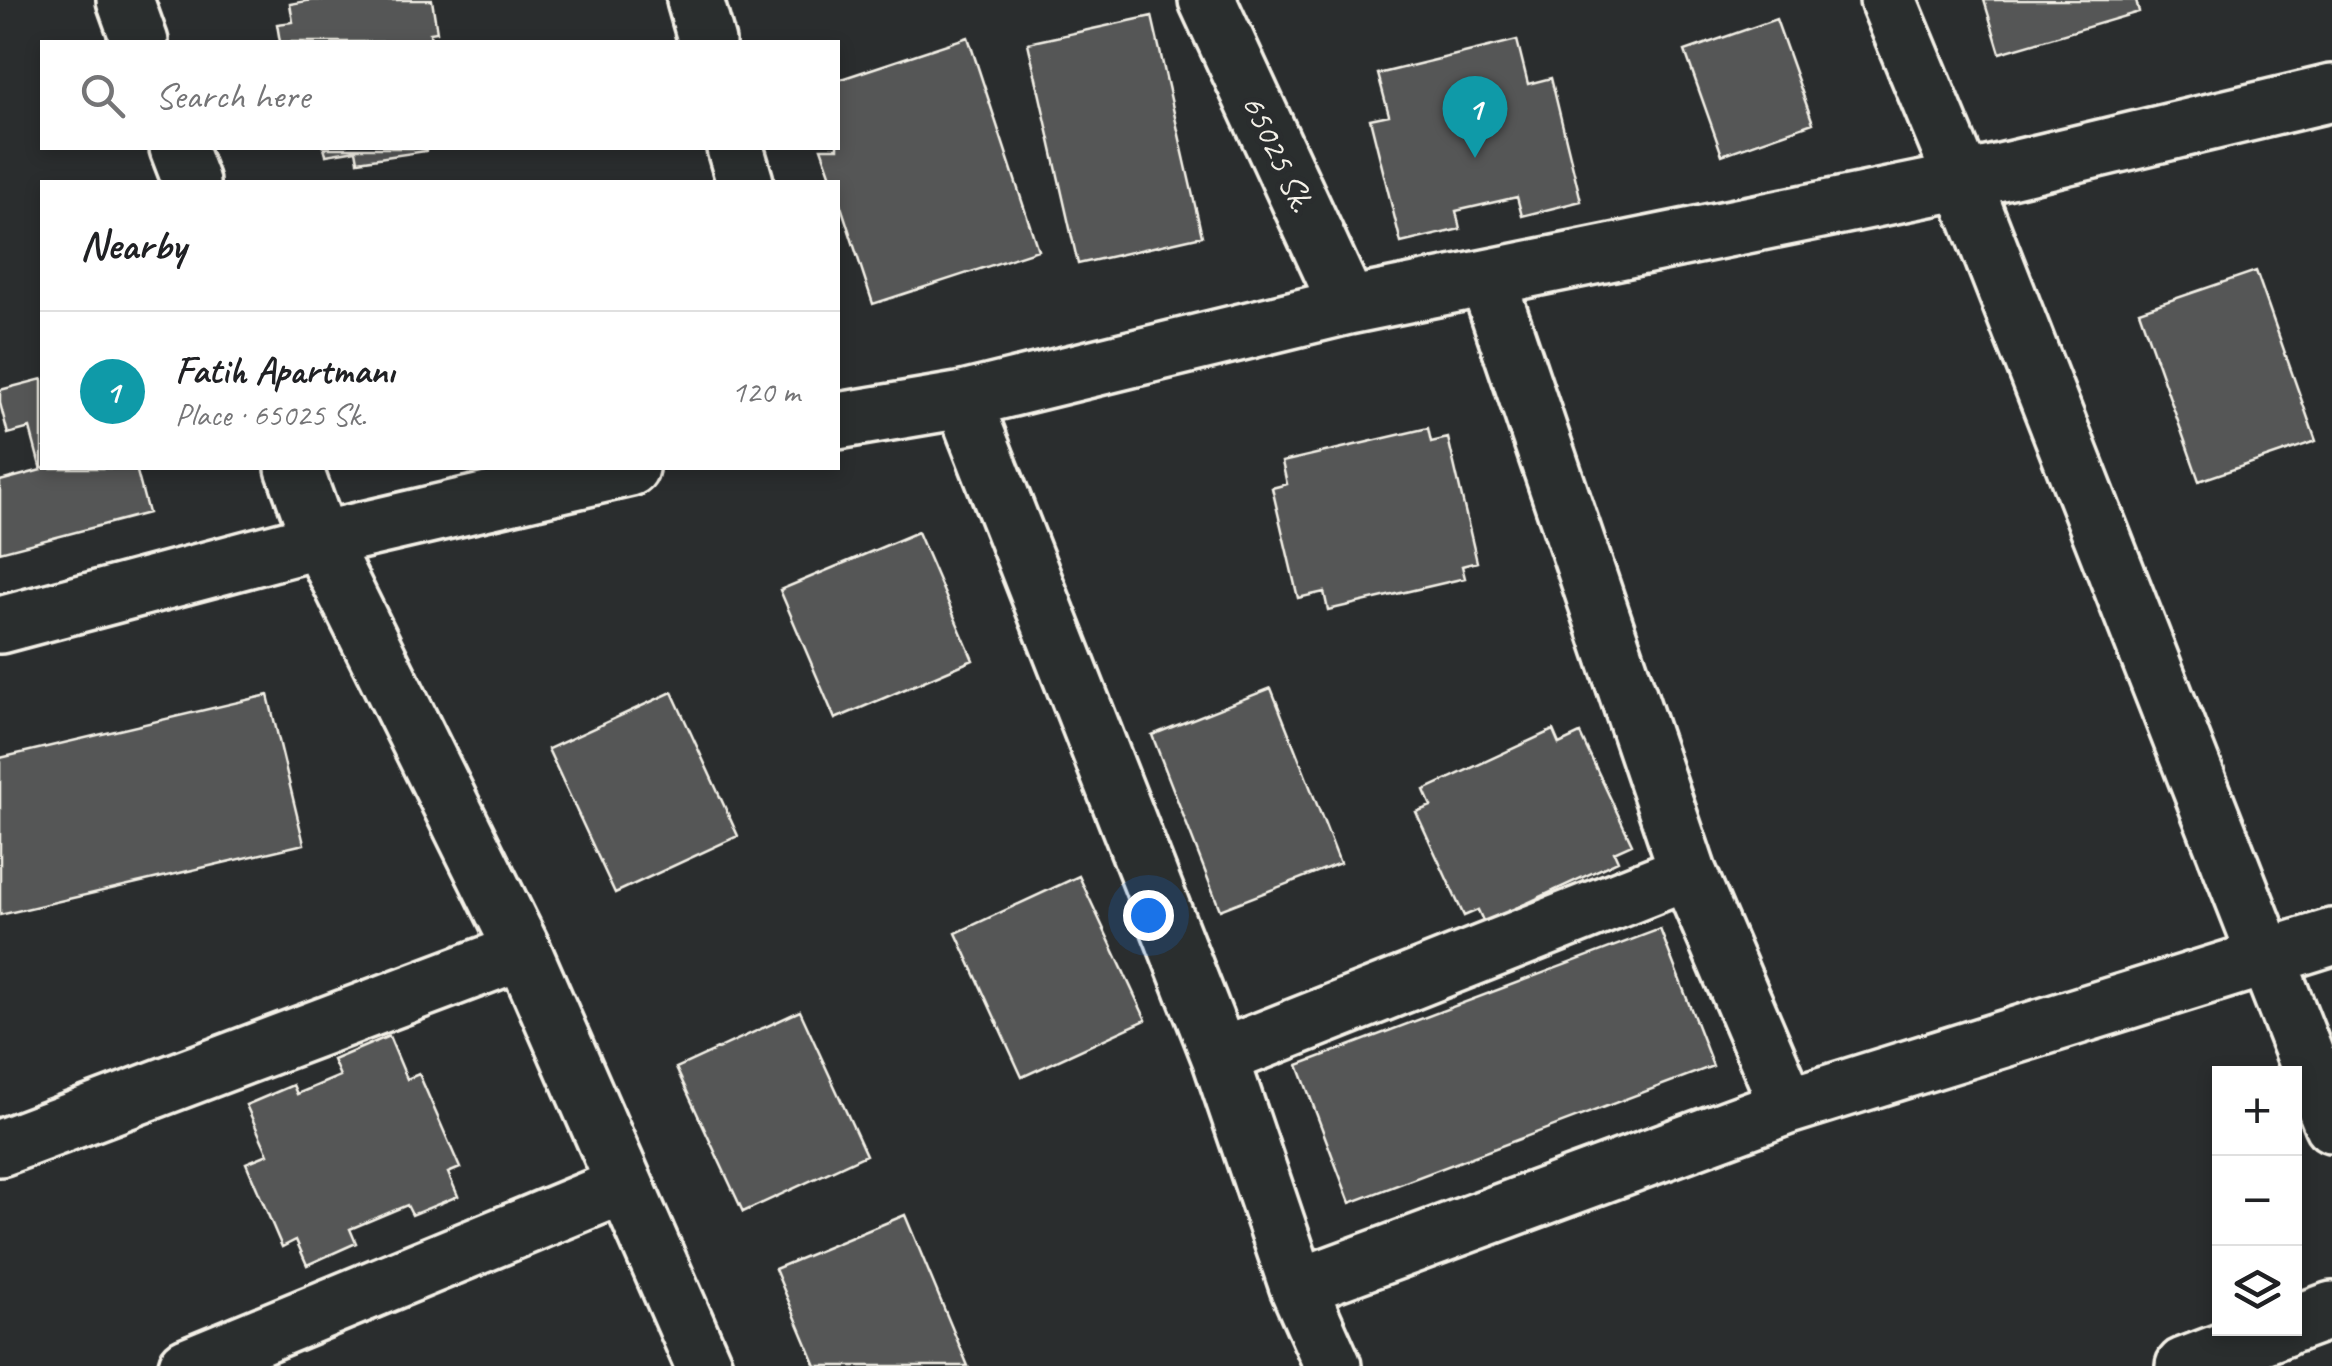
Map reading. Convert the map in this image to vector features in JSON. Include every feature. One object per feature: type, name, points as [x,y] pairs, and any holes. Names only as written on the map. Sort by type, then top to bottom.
[{"type":"street","points":[[125,0],[139,40]]},
{"type":"street","points":[[695,0],[706,40]]},
{"type":"street","name":"65025 Sk.","points":[[1207,0],[1348,306]]},
{"type":"street","points":[[1888,0],[1963,181],[2332,1124]]},
{"type":"street","points":[[840,420],[962,400],[1348,306],[1963,181],[2332,93]]},
{"type":"street","points":[[179,150],[190,180]]},
{"type":"street","points":[[737,150],[744,180]]},
{"type":"street","points":[[1487,278],[1688,872],[1788,1106]]},
{"type":"street","points":[[962,400],[1220,1057],[1298,1287],[1332,1366]]},
{"type":"street","points":[[295,470],[320,540],[523,951],[704,1366]]},
{"type":"street","points":[[0,625],[320,540],[621,470]]},
{"type":"street","points":[[1220,1057],[1688,872]]},
{"type":"street","points":[[1298,1287],[1788,1106],[2332,937]]},
{"type":"street","points":[[0,1148],[523,951]]},
{"type":"street","points":[[186,1366],[625,1184]]},
{"type":"street","points":[[2302,1321],[2332,1310]]},
{"type":"street","points":[[2184,1366],[2263,1336]]},
{"type":"building","points":[[312,0],[432,0],[437,32],[430,33],[431,40],[280,40],[277,24],[293,22],[290,4]]},
{"type":"building","points":[[1984,0],[2136,0],[2139,12],[2000,53]]},
{"type":"building","points":[[1152,16],[1202,236],[1078,264],[1028,43]]},
{"type":"building","points":[[1776,19],[1813,123],[1722,155],[1685,51]]},
{"type":"building","points":[[968,37],[1038,250],[873,304],[840,203],[840,180],[832,180],[822,150],[840,150],[840,79]]},
{"type":"building","points":[[1517,40],[1528,84],[1551,78],[1581,201],[1522,216],[1517,197],[1456,211],[1460,229],[1401,243],[1370,119],[1389,115],[1378,74]]},
{"type":"building","points":[[325,150],[356,150],[326,155]]},
{"type":"building","points":[[356,150],[426,150],[426,151],[358,161]]},
{"type":"building","points":[[2256,271],[2316,441],[2199,481],[2139,311]]},
{"type":"building","points":[[40,380],[40,466],[30,428],[8,434],[0,390]]},
{"type":"building","points":[[1428,428],[1431,442],[1448,438],[1477,562],[1462,566],[1465,578],[1328,610],[1324,592],[1298,598],[1272,488],[1287,484],[1282,462]]},
{"type":"building","points":[[41,470],[137,470],[148,513],[0,552],[0,481]]},
{"type":"building","points":[[918,532],[973,660],[835,719],[780,590]]},
{"type":"building","points":[[1271,688],[1340,863],[1220,910],[1152,735]]},
{"type":"building","points":[[672,692],[738,836],[615,893],[548,749]]},
{"type":"building","points":[[268,695],[304,844],[0,915],[0,758]]},
{"type":"building","points":[[1553,730],[1559,744],[1580,734],[1632,844],[1614,852],[1618,861],[1484,923],[1478,910],[1464,916],[1416,812],[1431,806],[1424,790]]},
{"type":"building","points":[[1079,876],[1146,1020],[1022,1077],[956,933]]},
{"type":"building","points":[[1660,929],[1713,1066],[1350,1203],[1298,1065]]},
{"type":"building","points":[[800,1011],[866,1155],[743,1212],[676,1068]]},
{"type":"building","points":[[389,1036],[407,1079],[419,1074],[460,1168],[448,1173],[458,1196],[412,1215],[407,1205],[350,1229],[356,1243],[307,1265],[296,1240],[282,1247],[246,1163],[268,1154],[246,1105],[293,1085],[297,1094],[340,1076],[333,1060]]},
{"type":"building","points":[[905,1215],[968,1366],[816,1366],[775,1269]]},
{"type":"place","name":"Fatih Apartmanı","points":[[1475,158]]}]
